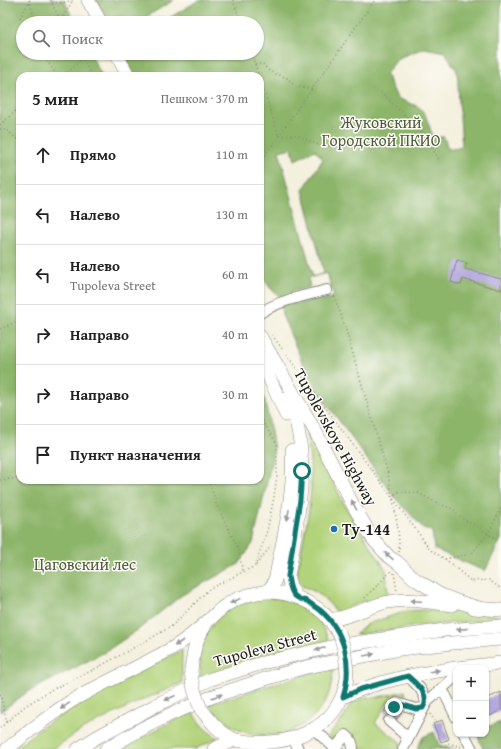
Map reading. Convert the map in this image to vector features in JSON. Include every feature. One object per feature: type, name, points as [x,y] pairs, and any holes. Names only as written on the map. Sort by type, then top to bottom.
[{"type":"main road","points":[[88,0],[97,16]]},
{"type":"main road","points":[[120,60],[126,72]]},
{"type":"main road","name":"Tupolevskoye Highway","points":[[264,343],[314,429],[353,505],[373,539],[389,557],[397,562],[415,579],[439,594],[482,609]]},
{"type":"main road","name":"Tupolevskoye Highway","points":[[264,345],[294,410],[300,440],[302,471],[300,500],[288,576],[290,586],[295,596]]},
{"type":"main road","name":"Tupolevskoye Highway","points":[[264,365],[285,413],[291,437],[293,463],[291,499],[276,576],[273,585],[266,592]]},
{"type":"main road","points":[[266,592],[295,596],[320,610],[340,635],[345,649],[347,664],[347,678],[343,697],[328,722],[297,746],[264,748],[246,745],[234,740],[215,727],[201,709],[192,684],[191,671],[193,652],[199,635],[210,620],[221,608],[235,600],[250,594],[266,592]]},
{"type":"main road","points":[[329,620],[340,619],[387,602],[401,600],[501,610]]},
{"type":"main road","points":[[7,749],[32,728],[70,702],[174,646],[210,620]]},
{"type":"main road","name":"Tupoleva Street","points":[[78,749],[162,702],[211,680],[262,663],[335,646],[445,630],[501,626]]},
{"type":"main road","name":"Tupoleva Street","points":[[106,749],[144,727],[214,696],[306,667],[400,649],[501,639]]},
{"type":"main road","points":[[486,665],[501,663]]},
{"type":"main road","points":[[343,697],[361,689],[408,676],[453,669]]},
{"type":"main road","points":[[214,749],[234,740]]},
{"type":"street","points":[[264,310],[284,301],[327,290]]},
{"type":"street","points":[[408,676],[423,691],[425,696],[425,706]]},
{"type":"street","points":[[405,745],[427,702],[448,683]]},
{"type":"street","points":[[448,683],[446,696],[453,711]]},
{"type":"street","points":[[394,707],[397,703],[416,709],[425,706]]},
{"type":"street","points":[[389,721],[404,734],[405,745]]},
{"type":"street","points":[[317,732],[336,748],[346,735],[352,742],[353,749]]},
{"type":"street","points":[[466,737],[472,749]]},
{"type":"path","points":[[51,1],[61,3],[73,0]]},
{"type":"path","points":[[63,16],[73,0]]},
{"type":"path","points":[[233,0],[238,16]]},
{"type":"path","points":[[264,157],[375,0]]},
{"type":"path","points":[[21,16],[29,1]]},
{"type":"path","points":[[29,1],[34,16]]},
{"type":"path","points":[[51,1],[59,16]]},
{"type":"path","points":[[47,60],[54,72]]},
{"type":"path","points":[[69,72],[80,60]]},
{"type":"path","points":[[83,60],[90,72]]},
{"type":"path","points":[[253,60],[257,72]]},
{"type":"path","points":[[254,64],[263,64],[273,74],[287,78],[296,87],[312,89]]},
{"type":"path","points":[[264,92],[279,136]]},
{"type":"path","points":[[381,92],[423,133],[440,161]]},
{"type":"path","points":[[0,125],[16,111]]},
{"type":"path","points":[[0,128],[9,131],[16,139]]},
{"type":"path","points":[[279,136],[297,135],[320,146],[339,146]]},
{"type":"path","points":[[327,290],[335,296],[345,326],[388,474],[396,516],[400,552],[397,562]]},
{"type":"path","points":[[0,329],[16,322]]},
{"type":"path","points":[[264,336],[269,332],[429,549],[445,559],[472,581],[489,580],[501,589]]},
{"type":"path","points":[[255,566],[267,531],[277,474],[277,444],[264,424]]},
{"type":"path","points":[[0,480],[16,478]]},
{"type":"path","points":[[210,484],[216,504],[238,548],[243,573]]},
{"type":"path","points":[[391,496],[399,492],[418,493],[438,504],[453,509],[463,519],[501,541]]},
{"type":"path","points":[[445,559],[471,554],[488,534],[501,508]]},
{"type":"path","points":[[0,728],[25,706],[51,690],[133,648],[172,626],[209,589],[255,566],[272,546]]},
{"type":"path","points":[[364,599],[393,568],[397,594]]},
{"type":"path","points":[[0,694],[7,722]]},
{"type":"path","points":[[446,740],[464,749]]},
{"type":"green space","name":"Цаговский лес","points":[[0,0],[64,0],[72,16],[16,16],[16,60],[94,60],[100,72],[16,72],[16,484],[264,484],[264,398],[274,448],[253,543],[239,564],[182,595],[139,629],[105,652],[26,693],[0,712]]},
{"type":"green space","points":[[96,0],[174,0],[148,16],[104,16]]},
{"type":"green space","name":"Жуковский Городской ПКИО","points":[[199,0],[501,0],[501,539],[485,571],[434,549],[432,531],[424,529],[396,499],[311,382],[282,315],[281,298],[270,288],[264,279],[264,72],[134,72],[127,60],[264,60],[264,16],[173,16]],"holes":[[[424,48],[445,52],[457,71],[462,147],[448,149],[444,137],[433,137],[425,114],[419,107],[397,98],[386,74],[398,58]],[[292,148],[295,160],[315,150],[323,159],[303,190],[324,273],[316,276],[327,273],[334,297],[321,300],[320,297],[294,304],[291,292],[310,287],[308,278],[313,277],[279,151]]]},
{"type":"green space","points":[[306,423],[345,506],[386,570],[388,596],[359,603],[340,613],[335,611],[329,603],[316,592],[302,586],[297,579],[309,510],[311,488]]},
{"type":"green space","points":[[263,597],[278,598],[306,608],[319,620],[329,640],[201,678],[200,666],[203,642],[208,631],[217,619],[238,603]]},
{"type":"green space","points":[[423,610],[482,613],[501,616],[501,619],[418,626],[355,635],[367,624],[407,611]]},
{"type":"green space","points":[[182,650],[182,683],[138,702],[83,729],[53,749],[15,749],[39,729],[79,704],[126,678]]},
{"type":"green space","points":[[333,666],[333,676],[329,694],[325,702],[314,716],[300,726],[284,733],[267,735],[251,734],[235,728],[221,718],[209,704]]},
{"type":"green space","points":[[405,691],[406,695],[404,697],[397,699],[392,696],[375,723],[401,743],[400,749],[356,749],[353,737],[335,744],[328,738],[344,717],[350,705],[354,702],[368,696],[369,699]]},
{"type":"green space","points":[[192,711],[203,727],[218,738],[195,749],[119,749]]},
{"type":"green space","points":[[501,722],[501,749],[483,749],[478,737],[489,737],[489,726]]},
{"type":"green space","points":[[434,732],[439,745],[455,749],[417,749],[423,737]]},
{"type":"building","points":[[457,260],[467,263],[465,269],[501,279],[501,290],[463,279],[461,285],[451,282]]},
{"type":"building","points":[[501,692],[501,710],[489,716],[489,701],[489,698]]},
{"type":"building","points":[[388,706],[388,710],[393,713],[399,711],[402,712],[397,719],[384,711]]},
{"type":"building","points":[[442,720],[449,739],[441,742],[433,724]]},
{"type":"tunnel","points":[[389,721],[387,720],[394,707]]},
{"type":"place","name":"Ty-144","points":[[334,529]]},
{"type":"route","points":[[302,471],[300,500],[288,576],[290,586],[295,596],[320,610],[340,635],[345,649],[347,664],[347,678],[343,697],[361,689],[408,676],[423,691],[426,701],[423,708],[416,709],[397,703],[394,707]]}]
